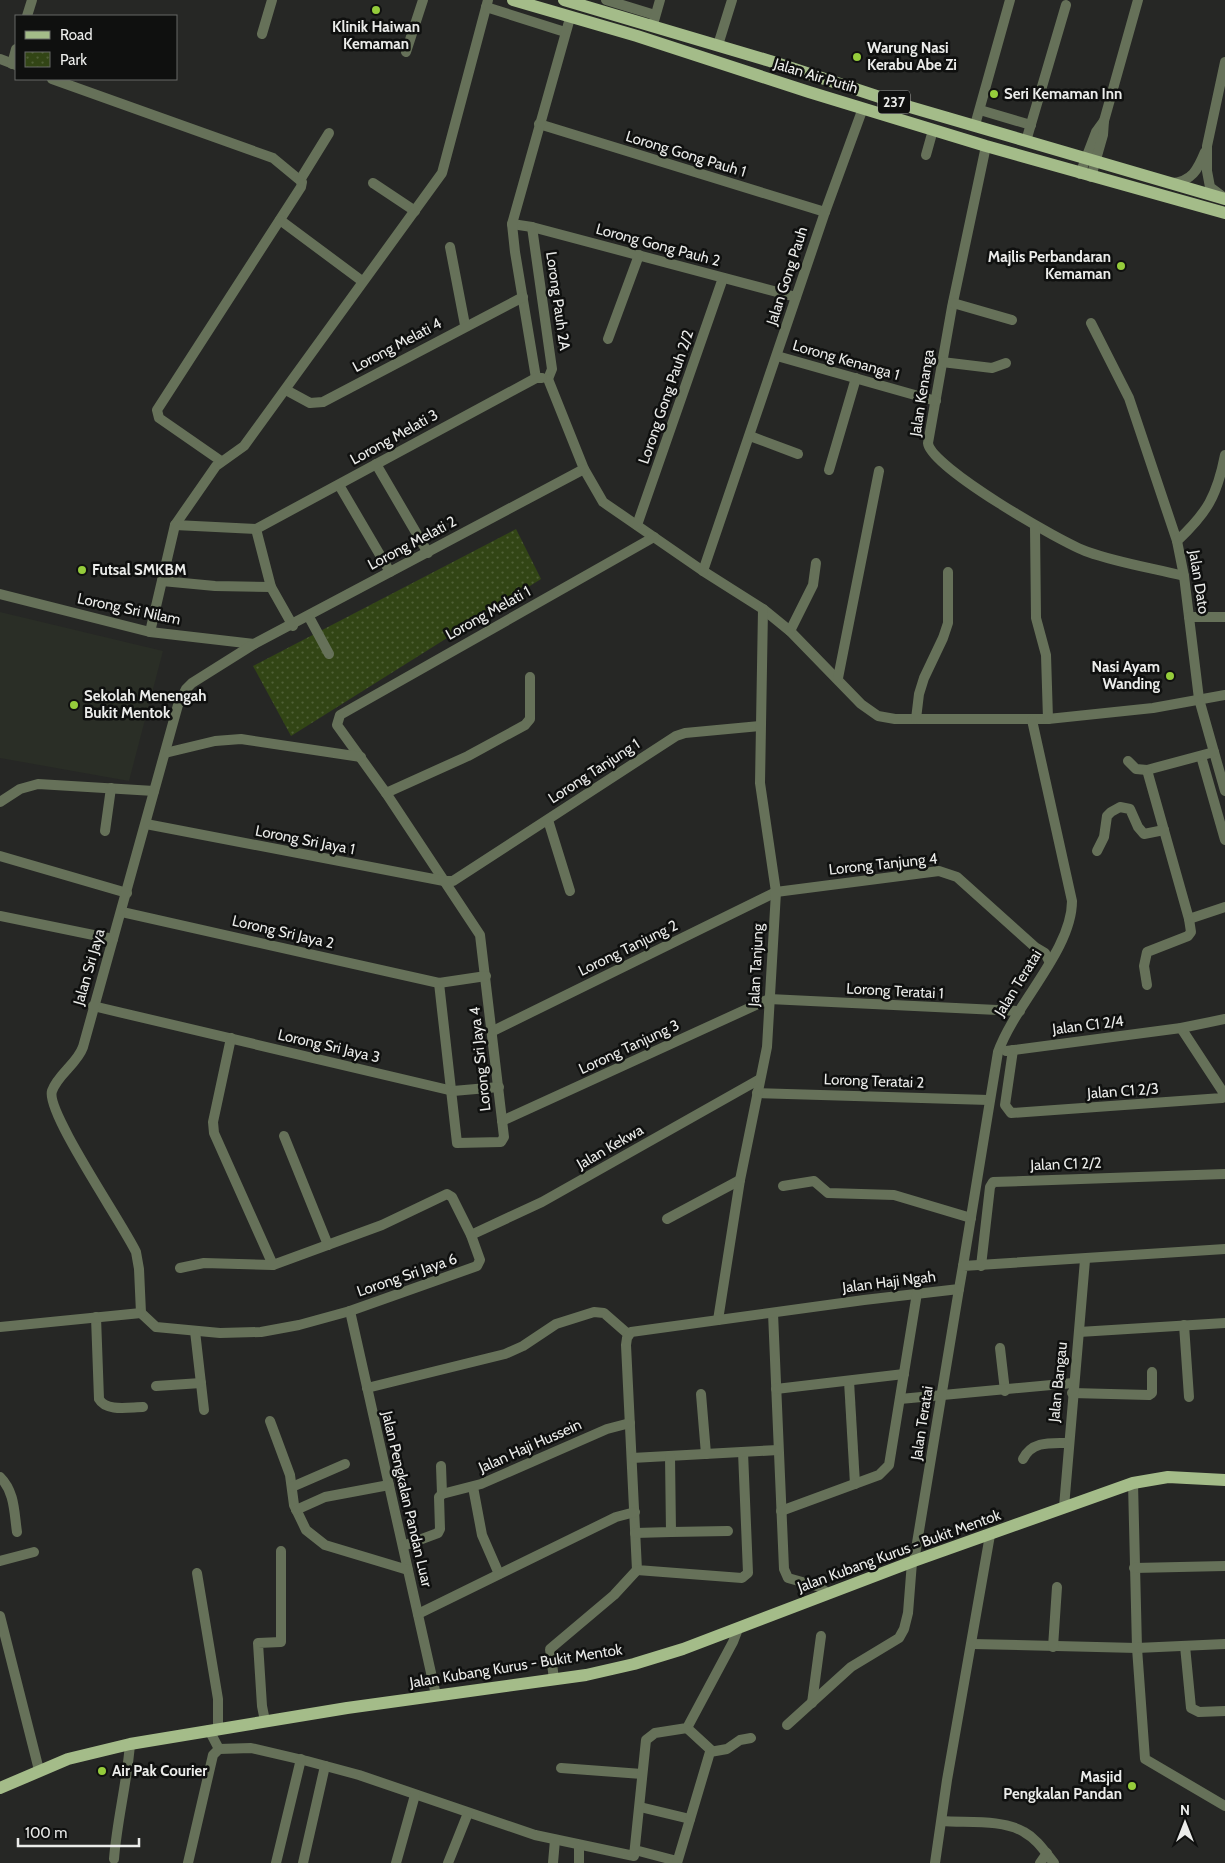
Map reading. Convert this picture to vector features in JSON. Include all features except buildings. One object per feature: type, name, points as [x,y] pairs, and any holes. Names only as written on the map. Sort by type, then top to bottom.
[{"type":"main road","name":"Jalan Air Putih","points":[[513,0],[637,36],[809,92],[986,146],[1225,213]]},
{"type":"main road","name":"Jalan Air Putih","points":[[564,0],[654,21],[723,47],[910,107],[1225,198]]},
{"type":"main road","points":[[579,5],[596,14],[636,27],[639,31],[637,36]]},
{"type":"main road","points":[[723,47],[721,52],[725,58],[809,92]]},
{"type":"main road","name":"Jalan Kubang Kurus - Bukit Mentok","points":[[0,1788],[68,1759],[130,1744],[265,1720],[436,1694],[533,1682],[634,1664],[738,1628],[913,1562],[1134,1483],[1168,1477],[1225,1480]]},
{"type":"street","points":[[27,15],[32,0]]},
{"type":"street","points":[[262,34],[272,0]]},
{"type":"street","points":[[406,52],[423,0]]},
{"type":"street","points":[[606,0],[654,21],[660,0]]},
{"type":"street","points":[[723,47],[732,0]]},
{"type":"street","points":[[975,125],[1010,0]]},
{"type":"street","points":[[1086,175],[1096,132],[1104,121],[1138,0]]},
{"type":"street","points":[[150,632],[175,525],[221,461],[244,446],[286,390],[362,281],[438,179],[444,167],[487,4],[566,32]]},
{"type":"street","points":[[1026,141],[1066,5]]},
{"type":"street","points":[[570,18],[512,224],[536,378],[548,379],[584,469],[603,502],[703,571],[763,609],[790,631],[862,704],[878,716],[916,719],[1032,720],[1153,708],[1225,695]]},
{"type":"street","points":[[0,59],[14,65]]},
{"type":"street","points":[[1170,183],[1182,181],[1194,175],[1207,146],[1225,62]]},
{"type":"street","points":[[55,80],[273,158],[300,180]]},
{"type":"street","name":"Jalan Gong Pauh","points":[[703,571],[744,455],[824,212],[863,108]]},
{"type":"street","points":[[980,110],[1031,125]]},
{"type":"street","name":"Lorong Gong Pauh 1","points":[[539,124],[824,212]]},
{"type":"street","points":[[926,155],[934,130]]},
{"type":"street","points":[[221,461],[159,418],[158,410],[301,187],[300,180],[329,133]]},
{"type":"street","name":"Jalan Kenanga","points":[[986,146],[942,362],[928,443],[930,452],[960,477],[1035,527],[1088,552],[1184,576]]},
{"type":"street","points":[[1207,146],[1207,171],[1210,187],[1225,198]]},
{"type":"street","points":[[373,184],[415,211]]},
{"type":"street","points":[[280,220],[362,281]]},
{"type":"street","name":"Lorong Gong Pauh 2","points":[[512,224],[532,226],[796,297]]},
{"type":"street","name":"Lorong Pauh 2A","points":[[532,226],[552,369],[548,379]]},
{"type":"street","points":[[450,247],[465,325]]},
{"type":"street","points":[[608,339],[639,255]]},
{"type":"street","name":"Lorong Gong Pauh 2/2","points":[[637,525],[723,278]]},
{"type":"street","name":"Lorong Melati 4","points":[[286,390],[310,402],[323,402],[465,325],[523,297]]},
{"type":"street","points":[[953,303],[1012,320]]},
{"type":"street","points":[[1091,323],[1129,398],[1177,541]]},
{"type":"street","name":"Lorong Kenanga 1","points":[[777,356],[936,401]]},
{"type":"street","points":[[942,362],[992,368],[1006,363]]},
{"type":"street","name":"Lorong Melati 3","points":[[256,529],[536,378]]},
{"type":"street","points":[[829,470],[856,378]]},
{"type":"street","points":[[750,436],[798,454]]},
{"type":"street","name":"Jalan Dato","points":[[1225,455],[1218,484],[1203,516],[1177,541],[1184,576],[1199,699],[1225,791]]},
{"type":"street","points":[[376,464],[428,553]]},
{"type":"street","name":"Lorong Melati 2","points":[[254,644],[293,626],[584,469]]},
{"type":"street","points":[[838,678],[879,471]]},
{"type":"street","points":[[339,485],[390,572]]},
{"type":"street","points":[[175,525],[256,529],[271,587],[293,626]]},
{"type":"street","points":[[1035,527],[1036,618],[1046,655],[1048,719]]},
{"type":"street","name":"Lorong Melati 1","points":[[338,717],[654,537]]},
{"type":"street","points":[[790,631],[813,585],[816,562]]},
{"type":"street","points":[[916,719],[922,686],[948,623],[948,572]]},
{"type":"street","points":[[162,580],[215,586],[271,587]]},
{"type":"street","name":"Lorong Sri Nilam","points":[[0,594],[150,632],[254,644]]},
{"type":"street","name":"Jalan Tanjung","points":[[718,1320],[740,1180],[767,1047],[776,892],[761,799],[760,726],[763,609]]},
{"type":"street","points":[[309,617],[329,654]]},
{"type":"street","points":[[1189,617],[1225,618]]},
{"type":"street","name":"Jalan Sri Jaya","points":[[141,1313],[139,1269],[136,1252],[52,1102],[55,1085],[80,1053],[122,912],[178,705],[186,689],[254,644]]},
{"type":"street","points":[[386,793],[468,756],[525,725],[530,719],[530,677]]},
{"type":"street","name":"Lorong Sri Jaya 4","points":[[338,717],[337,725],[386,793],[477,929],[482,943],[504,1137],[501,1142],[458,1143],[452,1091]]},
{"type":"street","name":"Jalan Teratai","points":[[963,1266],[998,1052],[1009,1027],[1069,927],[1072,901],[1032,720]]},
{"type":"street","name":"Lorong Tanjung 1","points":[[459,878],[676,736],[685,733],[760,726]]},
{"type":"street","points":[[165,753],[215,741],[241,739],[361,757]]},
{"type":"street","points":[[1128,761],[1136,768],[1148,770],[1214,752]]},
{"type":"street","points":[[1202,756],[1225,840]]},
{"type":"street","points":[[1147,985],[1144,966],[1147,952],[1188,936],[1191,932],[1148,770]]},
{"type":"street","points":[[0,802],[28,785],[154,791]]},
{"type":"street","points":[[105,832],[111,788]]},
{"type":"street","points":[[1097,851],[1104,837],[1107,816],[1120,807],[1130,809],[1138,827],[1144,834],[1164,830]]},
{"type":"street","points":[[548,820],[570,891]]},
{"type":"street","name":"Lorong Sri Jaya 1","points":[[146,824],[444,881],[459,878]]},
{"type":"street","points":[[0,856],[127,893]]},
{"type":"street","name":"Lorong Tanjung 4","points":[[776,892],[939,871],[949,873],[958,876],[1045,953],[1049,961]]},
{"type":"street","name":"Lorong Tanjung 2","points":[[493,1031],[776,892]]},
{"type":"street","points":[[1189,919],[1225,907]]},
{"type":"street","name":"Lorong Sri Jaya 2","points":[[122,912],[439,983]]},
{"type":"street","points":[[0,916],[113,939]]},
{"type":"street","points":[[452,1091],[439,983],[486,976]]},
{"type":"street","name":"Lorong Teratai 1","points":[[769,1000],[1020,1011]]},
{"type":"street","name":"Lorong Tanjung 3","points":[[502,1121],[769,1000]]},
{"type":"street","name":"Lorong Sri Jaya 3","points":[[93,1006],[452,1091],[499,1087]]},
{"type":"street","name":"Jalan C1 2/4","points":[[998,1052],[1181,1028],[1225,1019]]},
{"type":"street","name":"Jalan C1 2/3","points":[[1013,1050],[1005,1106],[1011,1113],[1222,1098],[1223,1092],[1181,1028]]},
{"type":"street","points":[[231,1038],[214,1122],[214,1134],[273,1265]]},
{"type":"street","name":"Jalan Kekwa","points":[[471,1235],[542,1202],[760,1079]]},
{"type":"street","name":"Lorong Teratai 2","points":[[757,1093],[989,1100]]},
{"type":"street","points":[[284,1136],[328,1245]]},
{"type":"street","name":"Jalan C1 2/2","points":[[981,1266],[990,1187],[993,1182],[1225,1174]]},
{"type":"street","points":[[667,1219],[740,1180]]},
{"type":"street","points":[[782,1186],[814,1181],[828,1193],[894,1195],[971,1218]]},
{"type":"street","name":"Lorong Sri Jaya 6","points":[[141,1313],[156,1327],[195,1331],[261,1332],[299,1325],[350,1311],[477,1266],[480,1263],[480,1257],[452,1196],[447,1194],[396,1220],[273,1265],[204,1263],[180,1268]]},
{"type":"street","points":[[963,1266],[1085,1260],[1225,1249]]},
{"type":"street","name":"Jalan Bangau","points":[[1064,1507],[1072,1388],[1085,1260]]},
{"type":"street","name":"Jalan Haji Ngah","points":[[625,1331],[959,1289],[963,1266]]},
{"type":"street","name":"Jalan Teratai","points":[[787,1725],[851,1667],[899,1638],[904,1630],[908,1613],[913,1562],[959,1289]]},
{"type":"street","points":[[782,1511],[879,1475],[889,1465],[917,1294]]},
{"type":"street","name":"Jalan Pengkalan Pandan Luar","points":[[350,1311],[436,1694]]},
{"type":"street","points":[[367,1388],[505,1354],[524,1346],[556,1324],[590,1313],[601,1312],[625,1331],[623,1424],[632,1458],[628,1513],[635,1533],[637,1570],[614,1595],[550,1649],[550,1679]]},
{"type":"street","points":[[0,1327],[141,1313]]},
{"type":"street","points":[[773,1313],[784,1569],[788,1578],[820,1587],[828,1594]]},
{"type":"street","points":[[96,1317],[99,1399],[101,1403],[110,1407],[143,1407]]},
{"type":"street","points":[[1078,1332],[1225,1323]]},
{"type":"street","points":[[1184,1325],[1188,1398]]},
{"type":"street","points":[[195,1331],[204,1410]]},
{"type":"street","points":[[1000,1348],[1005,1391]]},
{"type":"street","points":[[900,1399],[1072,1388],[1149,1395],[1152,1393],[1152,1372]]},
{"type":"street","points":[[776,1389],[904,1374]]},
{"type":"street","points":[[849,1381],[855,1484]]},
{"type":"street","points":[[156,1386],[201,1383]]},
{"type":"street","points":[[701,1394],[706,1454]]},
{"type":"street","points":[[270,1421],[290,1475],[296,1510],[306,1530],[325,1545],[408,1570]]},
{"type":"street","name":"Jalan Haji Hussein","points":[[442,1494],[473,1487],[623,1424]]},
{"type":"street","points":[[1024,1459],[1027,1452],[1034,1446],[1068,1443]]},
{"type":"street","points":[[632,1458],[778,1450]]},
{"type":"street","points":[[637,1570],[742,1578],[746,1576],[748,1573],[742,1452]]},
{"type":"street","points":[[670,1456],[671,1532]]},
{"type":"street","points":[[292,1487],[345,1464]]},
{"type":"street","points":[[403,1546],[438,1533],[440,1529],[439,1497],[442,1494],[442,1466]]},
{"type":"street","points":[[0,1477],[8,1486],[12,1497],[17,1532]]},
{"type":"street","points":[[1134,1483],[1134,1568],[1137,1648],[1145,1758],[1152,1764],[1225,1806]]},
{"type":"street","points":[[296,1510],[325,1497],[389,1485]]},
{"type":"street","points":[[473,1487],[482,1535],[499,1574]]},
{"type":"street","points":[[418,1614],[628,1513]]},
{"type":"street","points":[[635,1533],[728,1531]]},
{"type":"street","points":[[935,1863],[947,1780],[990,1536]]},
{"type":"street","points":[[265,1720],[262,1706],[258,1643],[281,1642],[281,1551]]},
{"type":"street","points":[[0,1561],[34,1552]]},
{"type":"street","points":[[1134,1568],[1225,1566]]},
{"type":"street","points":[[197,1573],[218,1700],[213,1729],[219,1749]]},
{"type":"street","points":[[1053,1648],[1057,1588]]},
{"type":"street","points":[[0,1616],[37,1771]]},
{"type":"street","points":[[188,1863],[214,1755],[219,1749],[252,1748],[325,1766],[530,1833],[635,1856],[644,1746],[649,1736],[686,1728],[733,1642],[738,1628]]},
{"type":"street","points":[[812,1703],[821,1636]]},
{"type":"street","points":[[972,1644],[1053,1648],[1137,1648],[1225,1644]]},
{"type":"street","points":[[1185,1646],[1191,1708],[1199,1712],[1225,1711]]},
{"type":"street","points":[[686,1728],[712,1751]]},
{"type":"street","points":[[635,1850],[677,1862],[708,1755],[712,1751],[727,1749],[740,1740],[751,1738]]},
{"type":"street","points":[[114,1859],[117,1820],[127,1778],[130,1744]]},
{"type":"street","points":[[276,1863],[301,1759]]},
{"type":"street","points":[[303,1863],[325,1766]]},
{"type":"street","points":[[561,1768],[642,1774]]},
{"type":"street","points":[[396,1863],[415,1795]]},
{"type":"street","points":[[640,1807],[690,1819]]},
{"type":"street","points":[[448,1863],[468,1813]]},
{"type":"street","points":[[942,1821],[1003,1825],[1023,1831],[1047,1853],[1054,1863]]},
{"type":"street","points":[[553,1863],[555,1840]]},
{"type":"street","points":[[579,1845],[579,1863]]},
{"type":"street","points":[[1040,1863],[1047,1853]]},
{"type":"shaded area","name":"Sekolah Menengah Bukit Mentok","points":[[0,612],[163,651],[129,781],[0,758]]},
{"type":"green space","points":[[516,529],[541,579],[291,736],[253,666]]},
{"type":"place","name":"Klinik Haiwan Kemaman","points":[[376,10]]},
{"type":"place","name":"Warung Nasi Kerabu Abe Zi","points":[[857,57]]},
{"type":"place","name":"Seri Kemaman Inn","points":[[994,94]]},
{"type":"place","name":"Majlis Perbandaran Kemaman","points":[[1121,266]]},
{"type":"place","name":"Futsal SMKBM","points":[[82,570]]},
{"type":"place","name":"Nasi Ayam Wanding","points":[[1170,676]]},
{"type":"place","name":"Sekolah Menengah Bukit Mentok","points":[[74,705]]},
{"type":"place","name":"Air Pak Courier","points":[[102,1771]]},
{"type":"place","name":"Masjid Pengkalan Pandan","points":[[1132,1786]]}]
